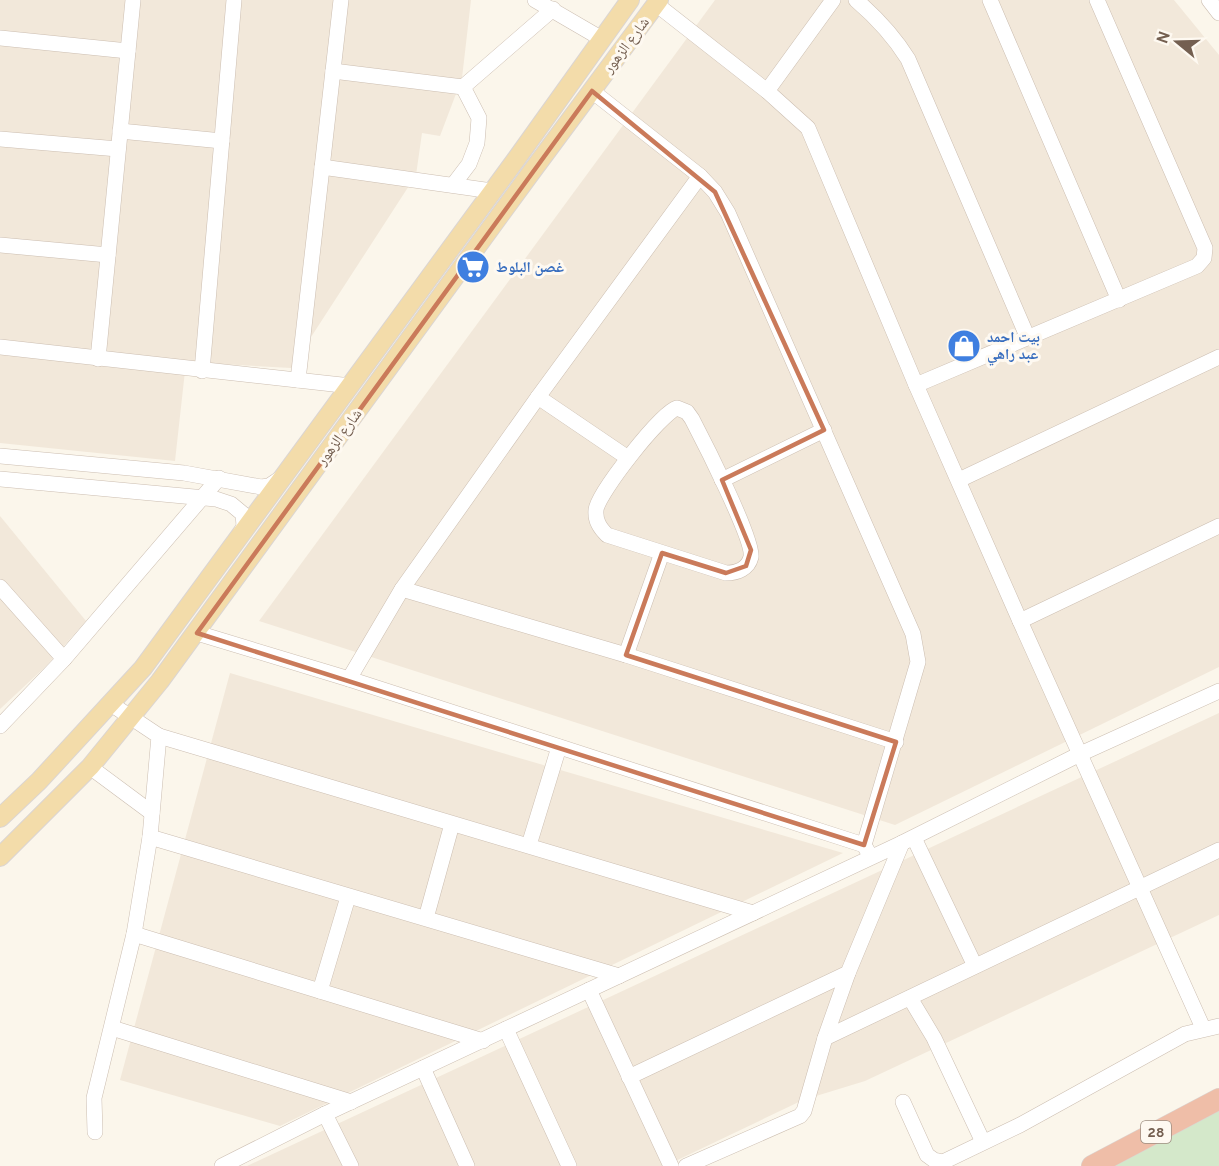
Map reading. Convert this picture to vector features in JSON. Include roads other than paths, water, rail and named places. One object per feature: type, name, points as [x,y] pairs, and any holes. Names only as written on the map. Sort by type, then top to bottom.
[{"type":"highway","name":"28","points":[[1092,1166],[1219,1099]]},
{"type":"main road","name":"شارع الزهور","points":[[0,818],[39,781],[143,669],[630,0]]},
{"type":"main road","name":"شارع الزهور","points":[[0,857],[90,767],[132,718],[658,2]]},
{"type":"street","points":[[98,359],[133,0]]},
{"type":"street","points":[[202,371],[234,0]]},
{"type":"street","points":[[298,380],[342,0]]},
{"type":"street","points":[[535,0],[602,39]]},
{"type":"street","points":[[767,91],[833,0]]},
{"type":"street","points":[[856,0],[883,24],[908,59],[1028,336]]},
{"type":"street","points":[[990,0],[1119,300]]},
{"type":"street","points":[[916,385],[1197,266],[1204,258],[1204,248],[1096,0]]},
{"type":"street","points":[[1209,0],[1219,13]]},
{"type":"street","points":[[658,2],[767,91],[808,128],[916,385],[1078,755],[1203,1028]]},
{"type":"street","points":[[333,71],[463,87],[553,9]]},
{"type":"street","points":[[0,38],[128,51]]},
{"type":"street","points":[[453,185],[469,164],[477,143],[479,118],[463,87]]},
{"type":"street","points":[[592,90],[700,176],[715,192],[728,213],[913,634],[918,662],[867,851]]},
{"type":"street","points":[[120,131],[222,141]]},
{"type":"street","points":[[0,139],[118,148]]},
{"type":"street","points":[[322,167],[492,191]]},
{"type":"street","points":[[349,679],[402,589],[538,397],[700,176]]},
{"type":"street","points":[[0,245],[108,255]]},
{"type":"street","points":[[0,347],[351,386]]},
{"type":"street","points":[[959,480],[1219,357]]},
{"type":"street","points":[[538,397],[628,458]]},
{"type":"street","points":[[677,408],[687,412],[722,480],[751,550],[747,566],[740,571],[726,573],[606,535],[599,527],[596,509],[628,458],[667,413],[677,408]]},
{"type":"street","points":[[722,480],[824,430]]},
{"type":"street","points":[[0,456],[184,472],[261,487],[277,482],[287,471]]},
{"type":"street","points":[[0,726],[64,659],[219,478]]},
{"type":"street","points":[[0,479],[216,499],[231,504],[243,514],[244,526],[237,540]]},
{"type":"street","points":[[1020,621],[1219,526]]},
{"type":"street","points":[[627,655],[662,553]]},
{"type":"street","points":[[0,587],[64,659]]},
{"type":"street","points":[[402,589],[627,655],[896,742]]},
{"type":"street","points":[[196,633],[349,679],[559,747],[867,851]]},
{"type":"street","points":[[225,1165],[325,1114],[753,914],[867,851],[908,840],[1078,755],[1219,691]]},
{"type":"street","points":[[111,704],[159,736],[753,914]]},
{"type":"street","points":[[95,1132],[94,1098],[134,934],[150,837],[159,736]]},
{"type":"street","points":[[529,845],[559,747]]},
{"type":"street","points":[[90,767],[152,813]]},
{"type":"street","points":[[426,918],[452,824]]},
{"type":"street","points":[[150,837],[619,976]]},
{"type":"street","points":[[908,840],[975,966]]},
{"type":"street","points":[[686,1166],[800,1116],[804,1111],[825,1038],[848,974],[908,840]]},
{"type":"street","points":[[825,1038],[1219,850]]},
{"type":"street","points":[[320,991],[348,897]]},
{"type":"street","points":[[134,934],[483,1041]]},
{"type":"street","points":[[629,1077],[848,974]]},
{"type":"street","points":[[589,990],[671,1166]]},
{"type":"street","points":[[910,998],[934,1038],[983,1142]]},
{"type":"street","points":[[903,1102],[927,1155],[943,1162],[1185,1034],[1219,1026]]},
{"type":"street","points":[[112,1028],[351,1102]]},
{"type":"street","points":[[506,1029],[569,1166]]},
{"type":"street","points":[[423,1068],[467,1166]]},
{"type":"street","points":[[325,1114],[351,1166]]},
{"type":"place","name":"غصن البلوط","points":[[473,267]]},
{"type":"place","name":"بيت احمد عبد راهي","points":[[964,346]]}]
